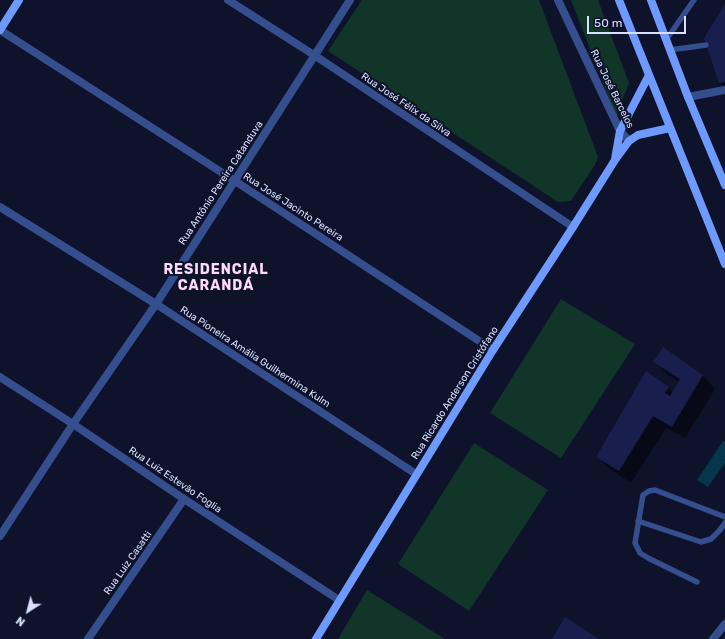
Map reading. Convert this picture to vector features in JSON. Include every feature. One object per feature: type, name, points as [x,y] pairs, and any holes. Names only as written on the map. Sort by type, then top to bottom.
[{"type":"street","points":[[0,30],[19,0]]},
{"type":"street","name":"Rua José Félix da Silva","points":[[228,0],[314,55],[573,227]]},
{"type":"street","name":"Rua Antônio Pereira Catanduva","points":[[0,536],[73,424],[156,304],[350,0]]},
{"type":"street","name":"Rua José Barcelos","points":[[558,0],[620,131],[629,141]]},
{"type":"street","points":[[619,0],[725,264]]},
{"type":"street","points":[[651,0],[688,97],[725,185]]},
{"type":"street","name":"Rua José Jacinto Pereira","points":[[0,30],[235,181],[493,350]]},
{"type":"street","points":[[615,160],[620,131],[649,75]]},
{"type":"street","points":[[688,97],[725,90]]},
{"type":"street","points":[[629,141],[638,134],[670,128]]},
{"type":"street","name":"Rua Ricardo Anderson Cristófano","points":[[316,639],[493,350],[615,160],[629,141]]},
{"type":"street","name":"Rua Pioneira Amália Guilhermina Kulm","points":[[0,207],[156,304],[416,474]]},
{"type":"street","name":"Rua Luiz Estevão Foglia","points":[[0,377],[339,600]]},
{"type":"street","name":"Rua Luiz Casatti","points":[[88,639],[184,499]]},
{"type":"street","points":[[712,639],[725,624]]},
{"type":"lane","points":[[666,40],[694,0]]},
{"type":"lane","points":[[670,50],[706,45]]},
{"type":"lane","points":[[697,582],[640,553],[635,543],[643,495],[649,491],[655,490],[725,517]]},
{"type":"lane","points":[[638,521],[701,542],[712,539],[725,523]]},
{"type":"green space","points":[[362,0],[539,0],[598,157],[595,165],[571,201],[558,202],[328,51]]},
{"type":"green space","points":[[571,0],[598,0],[629,83],[616,116]]},
{"type":"green space","points":[[561,299],[635,344],[561,458],[490,413]]},
{"type":"green space","points":[[474,443],[548,490],[469,611],[398,564]]},
{"type":"green space","points":[[367,590],[445,639],[338,639]]},
{"type":"water","points":[[723,441],[725,442],[725,463],[708,487],[697,480]]},
{"type":"building","points":[[725,4],[725,82],[719,83],[704,38]]},
{"type":"building","points":[[663,347],[703,375],[672,427],[653,416],[619,471],[596,457],[646,371],[669,387],[665,393],[670,396],[680,379],[653,362]]},
{"type":"building","points":[[565,617],[599,639],[552,639]]},
{"type":"district","name":"RESIDENCIAL CARANDÁ","points":[[216,278]]}]
